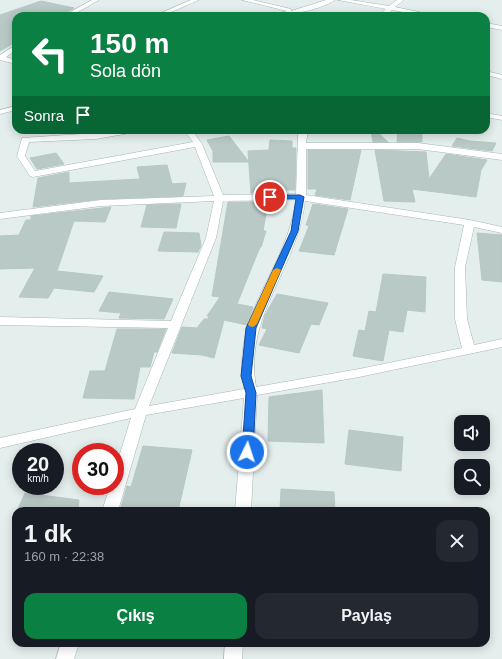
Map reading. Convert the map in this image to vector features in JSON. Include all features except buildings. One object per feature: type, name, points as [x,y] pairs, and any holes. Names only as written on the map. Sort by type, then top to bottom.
[{"type":"street","points":[[74,12],[96,0]]},
{"type":"street","points":[[167,12],[196,0]]},
{"type":"street","points":[[245,0],[287,12]]},
{"type":"street","points":[[299,12],[332,0]]},
{"type":"street","points":[[341,0],[412,12]]},
{"type":"street","points":[[386,12],[401,0]]},
{"type":"street","points":[[490,26],[502,28]]},
{"type":"street","points":[[0,57],[12,50]]},
{"type":"street","points":[[0,57],[12,61]]},
{"type":"street","points":[[490,74],[502,77]]},
{"type":"street","points":[[0,112],[12,109]]},
{"type":"street","points":[[490,116],[502,118]]},
{"type":"street","points":[[109,134],[25,140],[21,156],[33,174],[198,144]]},
{"type":"street","points":[[111,507],[140,412],[211,238],[219,198],[212,174],[198,144],[191,134]]},
{"type":"street","points":[[243,507],[251,393],[246,376],[251,328],[294,231],[300,197],[304,134]]},
{"type":"street","points":[[302,146],[418,146],[502,157]]},
{"type":"street","points":[[0,216],[101,203],[219,198],[300,197],[470,223],[502,230]]},
{"type":"street","points":[[470,223],[460,267],[461,319],[470,350]]},
{"type":"street","points":[[0,321],[176,325]]},
{"type":"street","points":[[0,442],[140,412],[251,393],[502,343]]},
{"type":"street","points":[[65,659],[69,647]]},
{"type":"street","points":[[233,659],[234,647]]},
{"type":"slow traffic","points":[[253,324],[277,270]]},
{"type":"route","points":[[247,452],[251,393],[246,376],[251,328],[294,231],[300,197],[270,197]]}]
